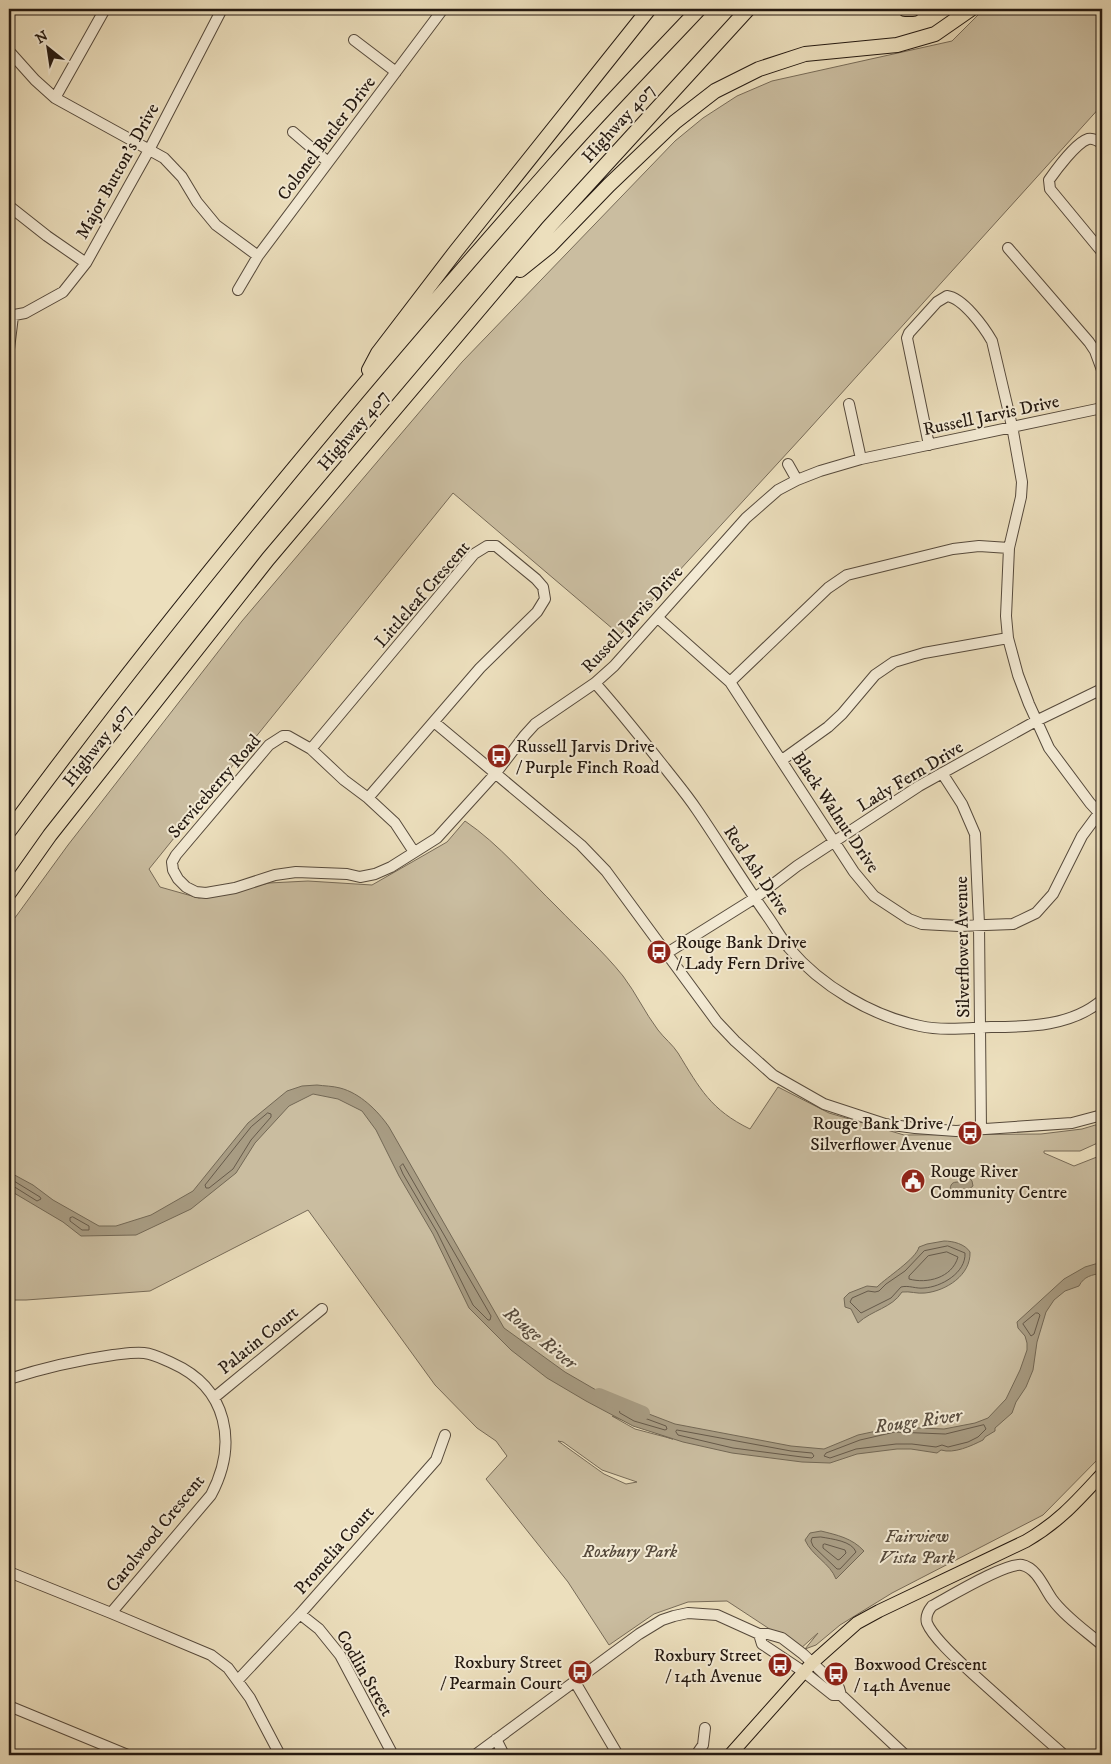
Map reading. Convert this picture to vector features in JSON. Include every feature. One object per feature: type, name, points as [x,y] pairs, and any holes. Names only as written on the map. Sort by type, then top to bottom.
[{"type":"highway","points":[[356,392],[378,352],[649,9]]},
{"type":"highway","name":"Highway 407","points":[[9,831],[90,722],[356,392],[553,166],[698,9]]},
{"type":"highway","name":"Highway 407","points":[[9,893],[56,827],[268,559],[548,228],[748,9]]},
{"type":"highway","points":[[905,9],[913,9]]},
{"type":"highway","points":[[493,293],[550,246],[609,185],[675,122],[715,91],[759,69],[805,54],[897,45],[935,34],[971,9]]},
{"type":"main road","points":[[730,1755],[808,1668],[847,1631],[879,1611],[1044,1531],[1065,1514],[1102,1474]]},
{"type":"street","points":[[55,98],[105,9]]},
{"type":"street","name":"Major Button's Drive","points":[[11,316],[38,307],[63,292],[86,263],[149,150],[222,9]]},
{"type":"street","name":"Colonel Butler Drive","points":[[238,290],[258,256],[443,9]]},
{"type":"street","points":[[354,40],[396,72]]},
{"type":"street","points":[[9,51],[35,80],[55,98],[164,158],[174,167],[197,202],[216,225],[258,256]]},
{"type":"street","points":[[293,132],[328,162]]},
{"type":"street","points":[[1102,144],[1092,139],[1086,140],[1069,155],[1049,180],[1050,189],[1102,252]]},
{"type":"street","points":[[9,206],[47,236],[86,263]]},
{"type":"street","points":[[1008,248],[1099,348],[1102,370]]},
{"type":"street","points":[[929,445],[907,338],[909,333],[937,302],[946,296],[952,297],[966,307],[992,341],[1012,426],[1022,482],[1021,497],[1009,548],[1006,616],[1008,638],[1018,675],[1036,721],[1053,754],[1101,815]]},
{"type":"street","points":[[9,349],[11,316]]},
{"type":"street","points":[[849,404],[861,459]]},
{"type":"street","name":"Russell Jarvis Drive","points":[[172,862],[173,870],[186,888],[206,893],[235,888],[274,875],[296,872],[347,874],[360,877],[376,874],[391,867],[437,838],[495,774],[535,724],[595,683],[614,666],[746,518],[778,490],[820,471],[861,459],[1102,408]]},
{"type":"street","points":[[788,464],[797,480]]},
{"type":"street","name":"Littleleaf Crescent","points":[[311,749],[474,554],[487,546],[496,546],[536,580],[543,587],[545,599],[537,612],[480,668],[368,798]]},
{"type":"street","points":[[730,682],[828,588],[847,574],[953,549],[979,546],[1009,548]]},
{"type":"street","name":"Black Walnut Drive","points":[[658,618],[730,682],[854,872],[874,896],[909,919],[922,924],[937,926],[1013,924],[1036,913],[1053,894],[1082,836],[1101,815]]},
{"type":"street","points":[[782,760],[828,727],[842,714],[875,675],[894,662],[924,653],[1008,638]]},
{"type":"street","name":"Red Ash Drive","points":[[595,683],[623,714],[686,794],[789,948],[812,971],[855,1002],[886,1017],[937,1029],[1045,1024],[1067,1019],[1086,1011],[1102,1000]]},
{"type":"street","name":"Lady Fern Drive","points":[[667,953],[755,898],[797,866],[918,786],[1036,721],[1102,689]]},
{"type":"street","points":[[434,722],[582,845],[606,871],[717,1022],[773,1075],[824,1104],[885,1124],[915,1128],[956,1130],[1072,1123],[1102,1115]]},
{"type":"street","name":"Serviceberry Road","points":[[172,862],[176,854],[269,745],[283,736],[288,736],[311,749]]},
{"type":"street","points":[[311,749],[395,823],[414,852]]},
{"type":"street","name":"Silverflower Avenue","points":[[942,773],[962,804],[976,834],[981,1129]]},
{"type":"street","name":"Palatin Court","points":[[215,1397],[322,1309]]},
{"type":"street","name":"Carolwood Crescent","points":[[9,1379],[47,1368],[100,1357],[145,1353],[182,1367],[202,1383],[215,1397],[223,1419],[226,1441],[218,1482],[211,1494],[111,1613]]},
{"type":"street","name":"Promelia Court","points":[[238,1680],[300,1614],[436,1460],[445,1435]]},
{"type":"street","points":[[1064,1755],[998,1698],[958,1660],[931,1629],[927,1621],[927,1612],[932,1606],[996,1572],[1012,1566],[1026,1566],[1035,1573],[1060,1609],[1102,1646]]},
{"type":"street","points":[[9,1572],[211,1655],[228,1668],[238,1680],[250,1698],[280,1755]]},
{"type":"street","points":[[475,1755],[639,1634],[662,1620],[674,1616],[688,1613],[717,1615],[759,1634],[768,1634],[782,1638],[808,1668]]},
{"type":"street","name":"Codlin Street","points":[[300,1614],[320,1629],[340,1655],[393,1755]]},
{"type":"street","points":[[759,1634],[762,1644],[808,1668],[839,1688],[841,1695],[905,1755]]},
{"type":"street","points":[[575,1682],[618,1755]]},
{"type":"street","points":[[9,1706],[128,1755]]},
{"type":"street","points":[[696,1755],[703,1745],[705,1728]]},
{"type":"street","points":[[496,1740],[504,1755]]},
{"type":"green space","points":[[984,9],[1098,9],[1102,13],[1102,105],[620,635],[453,493],[149,869],[160,887],[199,898],[269,883],[308,881],[372,885],[447,842],[465,821],[501,851],[607,958],[628,983],[660,1033],[676,1050],[700,1088],[725,1114],[750,1129],[778,1087],[829,1113],[904,1135],[1041,1134],[1082,1129],[1102,1123],[1102,1141],[1080,1151],[1044,1151],[1044,1153],[1074,1166],[1102,1155],[1102,1455],[1043,1515],[892,1593],[840,1625],[816,1645],[805,1649],[818,1633],[800,1649],[727,1601],[688,1602],[654,1614],[609,1645],[568,1582],[486,1479],[507,1456],[496,1441],[477,1428],[435,1385],[308,1210],[150,1291],[9,1300],[9,926],[68,845],[242,621],[462,362],[675,141],[703,118],[737,96],[772,81],[952,41]],"holes":[[[612,1416],[670,1438],[635,1429]],[[558,1441],[563,1442],[602,1470],[637,1482],[626,1484],[604,1474]]]},
{"type":"water","points":[[302,1086],[337,1087],[355,1094],[368,1103],[385,1121],[504,1328],[565,1372],[615,1401],[675,1424],[791,1446],[824,1449],[858,1435],[895,1427],[944,1429],[975,1423],[988,1418],[1006,1399],[1020,1370],[1027,1350],[1027,1343],[1025,1336],[1018,1328],[1017,1322],[1064,1279],[1085,1267],[1102,1262],[1102,1273],[1086,1278],[1079,1286],[1065,1291],[1054,1300],[1046,1312],[1037,1342],[1033,1370],[1026,1387],[1016,1402],[1012,1413],[995,1428],[995,1431],[983,1440],[962,1449],[941,1450],[937,1453],[897,1449],[857,1454],[830,1463],[802,1462],[732,1453],[683,1442],[633,1426],[547,1378],[511,1350],[469,1308],[433,1234],[399,1176],[376,1130],[362,1111],[338,1099],[313,1094],[289,1106],[255,1143],[236,1173],[191,1209],[136,1235],[81,1236],[63,1222],[9,1190],[9,1172],[99,1226],[116,1226],[151,1215],[193,1191],[248,1123],[287,1091]]},
{"type":"water","points":[[967,1175],[972,1181],[973,1186],[963,1192],[953,1193],[950,1189],[952,1184],[960,1182]]},
{"type":"water","points":[[944,1241],[958,1244],[970,1252],[969,1260],[962,1275],[949,1285],[933,1292],[902,1292],[893,1302],[858,1323],[851,1309],[845,1307],[844,1298],[849,1293],[867,1286],[877,1287],[913,1257],[919,1247]]},
{"type":"water","points":[[821,1531],[849,1540],[864,1551],[836,1579],[830,1568],[812,1551],[805,1540],[810,1533]]},
{"type":"waterway","name":"Rouge River","points":[[599,1395],[643,1413]]},
{"type":"place","name":"Russell Jarvis Drive / Purple Finch Road","points":[[499,756]]},
{"type":"place","name":"Rouge Bank Drive / Lady Fern Drive","points":[[659,952]]},
{"type":"place","name":"Rouge Bank Drive / Silverflower Avenue","points":[[970,1133]]},
{"type":"place","name":"Rouge River Community Centre","points":[[913,1181]]},
{"type":"place","name":"Roxbury Street / 14th Avenue","points":[[780,1665]]},
{"type":"place","name":"Roxbury Street / Pearmain Court","points":[[580,1672]]},
{"type":"place","name":"Boxwood Crescent / 14th Avenue","points":[[836,1674]]},
{"type":"park label","name":"Fairview Vista Park","points":[[917,1546]]},
{"type":"park label","name":"Roxbury Park","points":[[630,1551]]}]
